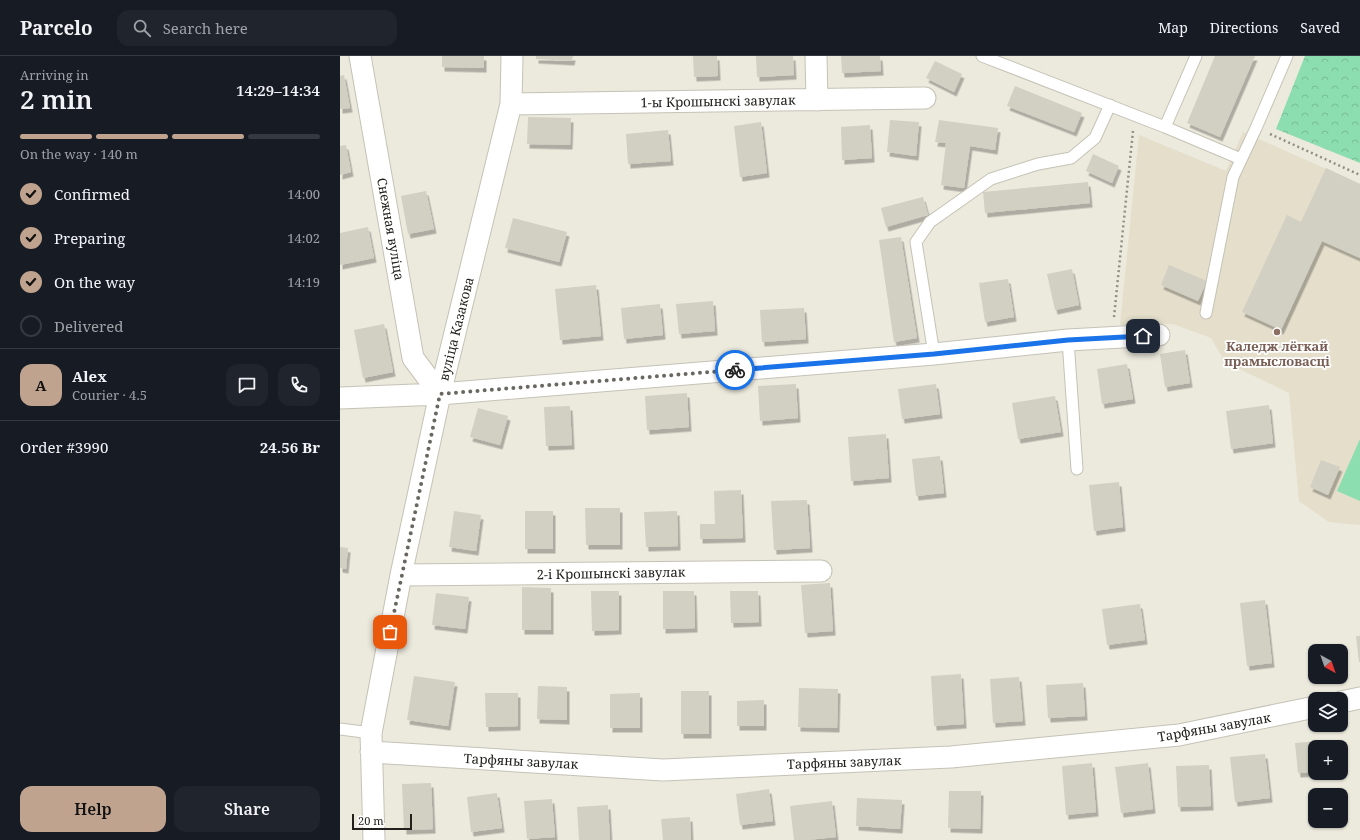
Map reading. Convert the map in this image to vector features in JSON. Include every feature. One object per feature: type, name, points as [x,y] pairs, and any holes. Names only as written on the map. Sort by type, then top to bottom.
[{"type":"street","name":"Снежная вуліца","points":[[360,56],[413,358],[440,394]]},
{"type":"street","name":"вуліца Казакова","points":[[374,840],[371,742],[401,575],[440,394],[511,104],[512,56]]},
{"type":"street","points":[[816,56],[817,100]]},
{"type":"street","name":"1-ы Крошынскі завулак","points":[[511,104],[925,98]]},
{"type":"street","points":[[340,398],[440,394],[934,354],[1068,340],[1159,336]]},
{"type":"street","name":"2-і Крошынскі завулак","points":[[401,575],[821,570]]},
{"type":"street","points":[[1348,701],[1360,698]]},
{"type":"street","name":"Тарфяны завулак","points":[[371,742],[663,770],[951,757],[1179,735],[1308,708]]},
{"type":"lane","points":[[982,56],[1110,105],[1241,159]]},
{"type":"lane","points":[[1165,127],[1196,56]]},
{"type":"lane","points":[[1206,313],[1233,177],[1287,56]]},
{"type":"lane","points":[[934,354],[916,242],[930,222],[991,179],[1038,164],[1071,158],[1095,138],[1110,105]]},
{"type":"lane","points":[[1068,340],[1078,469]]},
{"type":"lane","points":[[340,729],[371,742]]},
{"type":"path","points":[[1112,337],[1135,115]]},
{"type":"path","points":[[1256,128],[1360,175]]},
{"type":"shaded area","name":"Каледж лёгкай прамысловасці","points":[[1243,132],[1360,184],[1360,525],[1329,522],[1299,501],[1289,393],[1225,362],[1211,338],[1173,324],[1120,325],[1139,135],[1226,171]]},
{"type":"green space","points":[[1305,56],[1360,56],[1360,163],[1276,129]]},
{"type":"green space","points":[[1360,439],[1360,501],[1337,491]]},
{"type":"building","points":[[442,56],[484,56],[484,68],[442,67]]},
{"type":"building","points":[[536,56],[573,56],[572,61],[536,59]]},
{"type":"building","points":[[693,56],[717,56],[718,76],[694,77]]},
{"type":"building","points":[[756,56],[793,56],[794,75],[757,77]]},
{"type":"building","points":[[841,56],[880,56],[881,71],[842,73]]},
{"type":"building","points":[[1215,56],[1255,56],[1220,137],[1187,123]]},
{"type":"building","points":[[935,61],[962,74],[954,92],[926,78]]},
{"type":"building","points":[[344,75],[350,108],[340,109],[340,76]]},
{"type":"building","points":[[1015,86],[1082,113],[1074,132],[1007,106]]},
{"type":"building","points":[[528,117],[571,118],[570,145],[527,144]]},
{"type":"building","points":[[890,120],[919,122],[916,156],[887,152]]},
{"type":"building","points":[[939,120],[998,128],[995,150],[970,146],[964,188],[941,185],[946,143],[935,142]]},
{"type":"building","points":[[761,122],[767,173],[740,177],[734,126]]},
{"type":"building","points":[[870,125],[872,158],[842,160],[841,127]]},
{"type":"building","points":[[668,130],[671,161],[628,164],[626,134]]},
{"type":"building","points":[[346,145],[351,172],[340,175],[340,146]]},
{"type":"building","points":[[1093,154],[1119,166],[1112,183],[1086,171]]},
{"type":"building","points":[[1326,168],[1360,184],[1360,258],[1322,241],[1281,330],[1242,312],[1287,215],[1301,222]]},
{"type":"building","points":[[1088,182],[1090,203],[985,213],[983,192]]},
{"type":"building","points":[[426,191],[434,229],[408,234],[401,196]]},
{"type":"building","points":[[923,197],[928,215],[886,227],[881,208]]},
{"type":"building","points":[[513,218],[567,232],[559,262],[505,248]]},
{"type":"building","points":[[368,227],[374,258],[340,265],[340,233]]},
{"type":"building","points":[[901,237],[917,338],[894,342],[879,240]]},
{"type":"building","points":[[1169,265],[1207,281],[1198,301],[1161,285]]},
{"type":"building","points":[[1072,269],[1079,305],[1055,310],[1047,274]]},
{"type":"building","points":[[1008,279],[1014,317],[985,322],[979,283]]},
{"type":"building","points":[[596,285],[601,336],[560,340],[555,289]]},
{"type":"building","points":[[713,301],[715,331],[679,334],[676,304]]},
{"type":"building","points":[[660,304],[663,335],[624,339],[621,308]]},
{"type":"building","points":[[804,308],[806,339],[762,342],[760,310]]},
{"type":"building","points":[[384,324],[393,372],[363,378],[354,330]]},
{"type":"building","points":[[1185,350],[1190,383],[1165,387],[1160,354]]},
{"type":"building","points":[[1127,364],[1133,399],[1102,404],[1097,369]]},
{"type":"building","points":[[796,384],[798,418],[760,421],[758,386]]},
{"type":"building","points":[[936,384],[940,414],[902,419],[898,389]]},
{"type":"building","points":[[687,393],[689,427],[647,430],[645,396]]},
{"type":"building","points":[[1055,396],[1061,432],[1018,439],[1012,403]]},
{"type":"building","points":[[1269,405],[1273,443],[1231,449],[1226,411]]},
{"type":"building","points":[[570,406],[572,445],[546,446],[544,407]]},
{"type":"building","points":[[478,408],[508,416],[500,445],[470,437]]},
{"type":"building","points":[[886,434],[889,478],[851,481],[848,437]]},
{"type":"building","points":[[940,456],[944,493],[916,496],[912,459]]},
{"type":"building","points":[[1321,460],[1340,467],[1328,495],[1310,487]]},
{"type":"building","points":[[1119,482],[1123,527],[1094,531],[1089,485]]},
{"type":"building","points":[[741,490],[743,538],[700,539],[700,524],[715,524],[714,491]]},
{"type":"building","points":[[807,500],[810,548],[774,550],[771,501]]},
{"type":"building","points":[[585,508],[620,508],[620,545],[586,545]]},
{"type":"building","points":[[454,511],[481,515],[476,551],[449,547]]},
{"type":"building","points":[[525,511],[553,511],[553,549],[525,549]]},
{"type":"building","points":[[677,511],[678,546],[646,547],[644,512]]},
{"type":"building","points":[[340,547],[348,548],[346,569],[340,568]]},
{"type":"building","points":[[830,583],[833,631],[805,633],[801,585]]},
{"type":"building","points":[[522,587],[551,588],[551,630],[522,630]]},
{"type":"building","points":[[591,591],[619,591],[619,630],[592,631]]},
{"type":"building","points":[[663,591],[694,591],[695,628],[663,629]]},
{"type":"building","points":[[730,591],[758,591],[759,622],[731,623]]},
{"type":"building","points":[[436,593],[469,597],[465,629],[432,625]]},
{"type":"building","points":[[1265,600],[1272,663],[1247,666],[1240,603]]},
{"type":"building","points":[[1140,604],[1145,640],[1107,645],[1102,609]]},
{"type":"building","points":[[1356,636],[1360,636],[1360,662],[1359,662]]},
{"type":"building","points":[[961,674],[964,724],[934,726],[931,676]]},
{"type":"building","points":[[414,676],[455,682],[448,726],[407,720]]},
{"type":"building","points":[[1019,677],[1023,721],[993,723],[990,679]]},
{"type":"building","points":[[1083,683],[1085,716],[1048,718],[1046,685]]},
{"type":"building","points":[[538,686],[567,687],[567,720],[537,719]]},
{"type":"building","points":[[799,688],[838,689],[837,728],[798,727]]},
{"type":"building","points":[[681,691],[709,691],[709,734],[681,734]]},
{"type":"building","points":[[485,693],[518,693],[518,726],[486,727]]},
{"type":"building","points":[[640,693],[640,728],[610,728],[610,694]]},
{"type":"building","points":[[764,700],[764,726],[737,726],[737,701]]},
{"type":"building","points":[[1308,742],[1308,772],[1298,773],[1295,743]]},
{"type":"building","points":[[1265,754],[1270,798],[1235,802],[1230,757]]},
{"type":"building","points":[[1092,763],[1096,812],[1066,815],[1062,766]]},
{"type":"building","points":[[1148,763],[1153,809],[1121,813],[1115,767]]},
{"type":"building","points":[[1209,765],[1211,806],[1178,807],[1176,766]]},
{"type":"building","points":[[431,783],[433,829],[404,830],[402,784]]},
{"type":"building","points":[[769,789],[773,821],[740,825],[736,794]]},
{"type":"building","points":[[949,791],[981,791],[980,829],[948,828]]},
{"type":"building","points":[[497,793],[502,828],[471,832],[467,797]]},
{"type":"building","points":[[857,798],[902,800],[900,829],[856,826]]},
{"type":"building","points":[[552,799],[555,837],[527,839],[524,801]]},
{"type":"building","points":[[832,801],[836,837],[794,840],[790,806]]},
{"type":"building","points":[[608,805],[610,840],[579,840],[577,807]]},
{"type":"building","points":[[690,817],[691,840],[663,840],[661,819]]},
{"type":"way so far","points":[[390,632],[440,394],[735,370]]},
{"type":"place","name":"Каледж лёгкай прамысловасці","points":[[1277,332]]},
{"type":"route","points":[[735,370],[934,354],[1068,340],[1143,336]]}]
